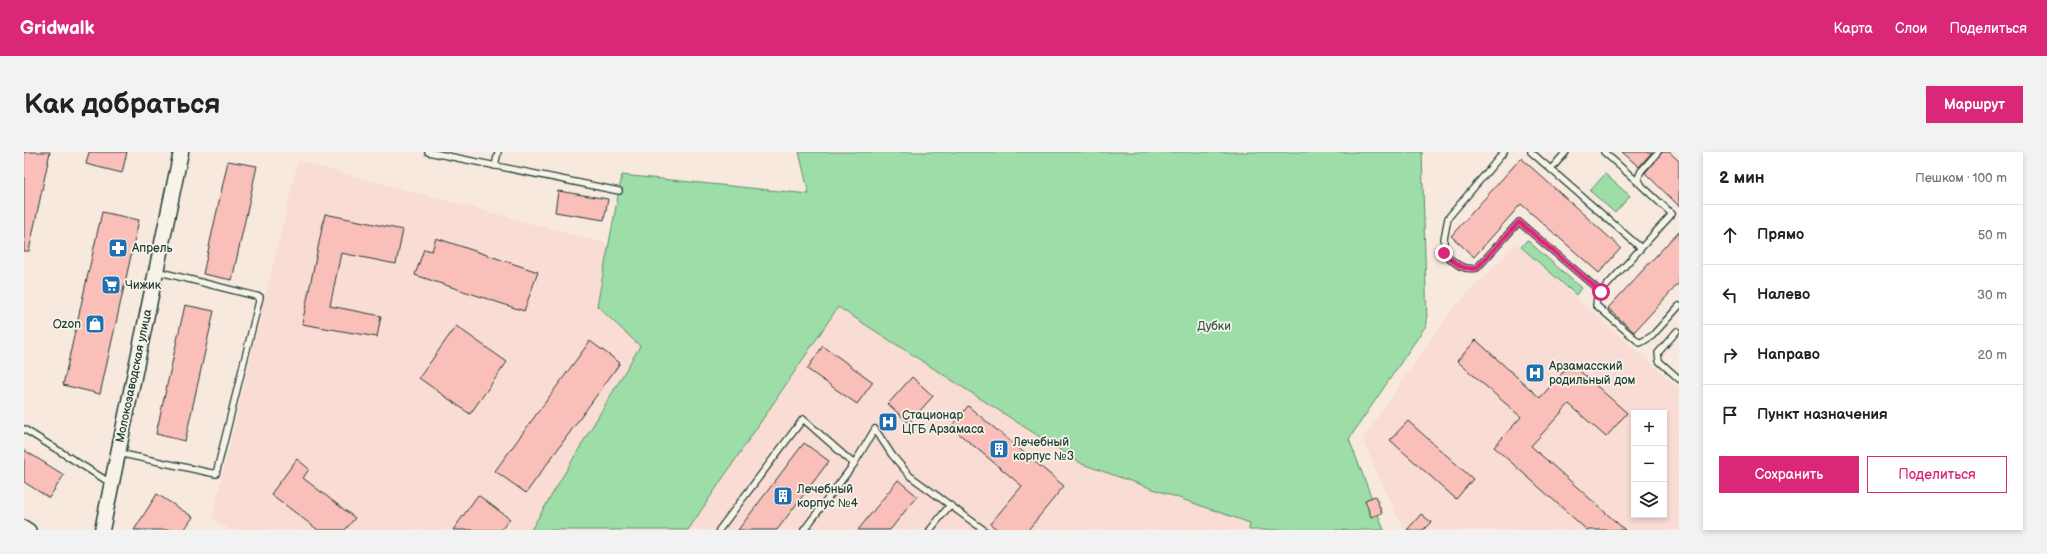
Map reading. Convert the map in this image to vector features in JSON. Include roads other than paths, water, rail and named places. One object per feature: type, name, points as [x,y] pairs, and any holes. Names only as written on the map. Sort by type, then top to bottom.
[{"type":"street","name":"Молокозаводская улица","points":[[102,530],[181,152]]},
{"type":"street","points":[[24,526],[30,530]]},
{"type":"lane","points":[[428,152],[619,191]]},
{"type":"lane","points":[[495,166],[498,152]]},
{"type":"lane","points":[[1504,152],[1448,218],[1444,239],[1444,253],[1458,266],[1468,270],[1477,268],[1519,222],[1601,292]]},
{"type":"lane","points":[[1531,152],[1641,248]]},
{"type":"lane","points":[[1551,169],[1566,152]]},
{"type":"lane","points":[[1604,152],[1672,214],[1601,292],[1597,297],[1596,305],[1640,343],[1652,336],[1679,306]]},
{"type":"lane","points":[[1642,186],[1638,178],[1641,170],[1658,152]]},
{"type":"lane","points":[[118,453],[216,474],[260,297],[156,271]]},
{"type":"lane","points":[[1677,331],[1658,353],[1659,362],[1679,379]]},
{"type":"lane","points":[[719,530],[803,419],[854,464]]},
{"type":"lane","points":[[24,429],[112,484]]},
{"type":"lane","points":[[804,530],[854,464],[875,429],[892,455],[910,476],[984,530]]},
{"type":"lane","points":[[930,530],[950,505]]},
{"type":"place","name":"Апрель","points":[[118,248]]},
{"type":"place","name":"Чижик","points":[[111,285]]},
{"type":"place","name":"Ozon","points":[[95,324]]},
{"type":"place","name":"Арзамасский родильный дом","points":[[1535,373]]},
{"type":"place","name":"Стационар ЦГБ Арзамаса","points":[[888,422]]},
{"type":"place","name":"Лечебный корпус №3","points":[[999,449]]},
{"type":"place","name":"Лечебный корпус №4","points":[[783,496]]},
{"type":"park label","name":"Дубки","points":[[1214,326]]}]
